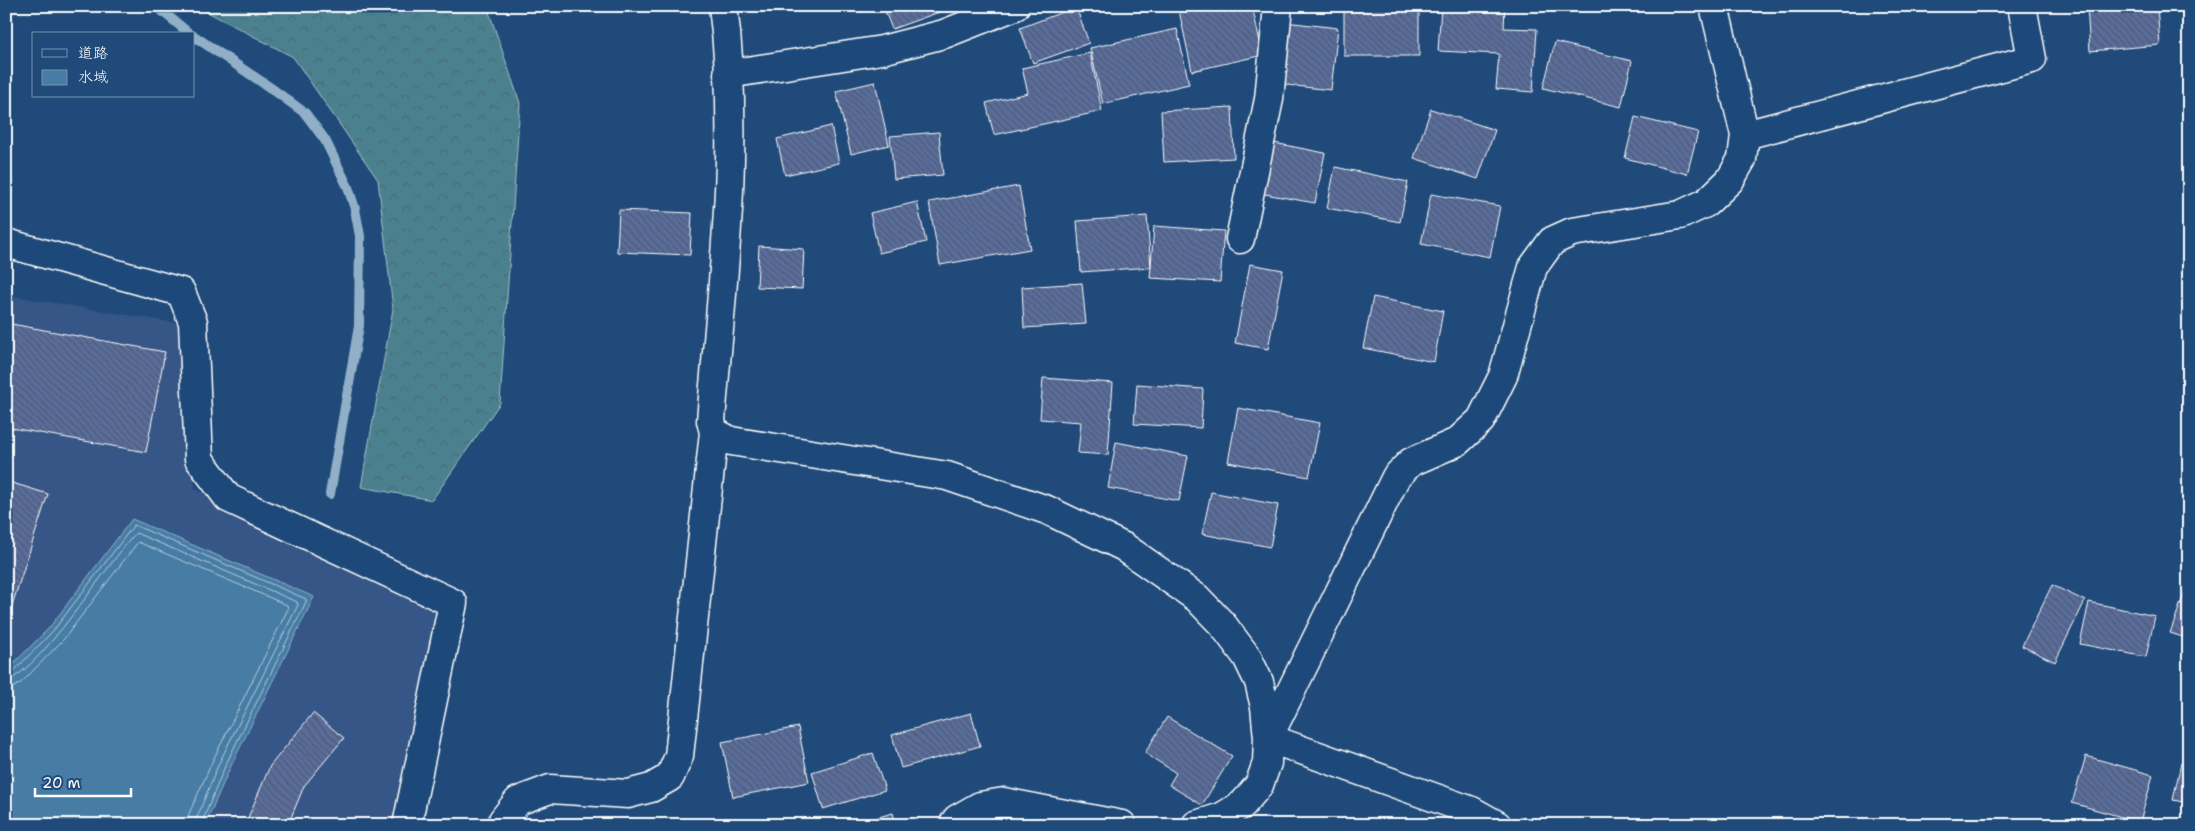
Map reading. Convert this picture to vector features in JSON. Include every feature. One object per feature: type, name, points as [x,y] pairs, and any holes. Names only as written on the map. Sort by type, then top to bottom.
[{"type":"street","points":[[502,825],[503,820],[518,801],[550,789],[628,794],[651,788],[670,777],[679,756],[714,432],[711,420],[730,190],[728,74],[723,6]]},
{"type":"street","points":[[728,74],[882,50],[944,34],[1014,6]]},
{"type":"street","points":[[1240,239],[1269,99],[1278,6]]},
{"type":"street","points":[[1268,738],[1396,477],[1410,462],[1457,442],[1480,420],[1503,376],[1533,267],[1552,241],[1572,232],[1680,215],[1706,204],[1730,180],[1742,159],[1745,135],[1714,6]]},
{"type":"street","points":[[1745,135],[2032,59],[2022,6]]},
{"type":"street","points":[[6,243],[180,292],[193,322],[199,460],[228,498],[453,603],[407,825]]},
{"type":"street","points":[[714,432],[731,441],[947,476],[1047,510],[1124,547],[1197,598],[1229,633],[1247,657],[1259,682],[1265,707],[1268,738],[1267,763],[1259,785],[1243,804],[1222,817],[1196,825]]},
{"type":"street","points":[[1268,738],[1472,811],[1497,825]]},
{"type":"street","points":[[953,825],[958,819],[980,806],[1004,802],[1122,825]]},
{"type":"shaded area","points":[[6,295],[182,324],[195,489],[437,605],[393,825],[6,825]]},
{"type":"green space","points":[[196,6],[487,6],[520,103],[500,403],[432,500],[361,487],[393,309],[378,180],[293,57]]},
{"type":"water","points":[[132,519],[314,597],[230,768],[205,825],[6,825],[6,671],[49,628]]},
{"type":"building","points":[[883,6],[956,6],[892,29]]},
{"type":"building","points":[[1178,6],[1216,6],[1217,11],[1237,6],[1252,6],[1263,55],[1192,71]]},
{"type":"building","points":[[1344,6],[1419,6],[1419,56],[1344,56]]},
{"type":"building","points":[[1441,6],[1505,6],[1504,28],[1537,29],[1533,92],[1496,89],[1499,54],[1438,51]]},
{"type":"building","points":[[2087,6],[2157,6],[2160,45],[2090,51]]},
{"type":"building","points":[[1076,7],[1089,43],[1033,63],[1020,28]]},
{"type":"building","points":[[1285,22],[1338,28],[1331,90],[1278,84]]},
{"type":"building","points":[[1177,29],[1189,84],[1103,104],[1090,48]]},
{"type":"building","points":[[1555,42],[1632,61],[1621,107],[1543,88]]},
{"type":"building","points":[[1090,53],[1102,111],[994,135],[986,103],[1028,93],[1022,68]]},
{"type":"building","points":[[875,82],[889,145],[851,154],[836,91]]},
{"type":"building","points":[[1232,107],[1234,158],[1164,162],[1161,111]]},
{"type":"building","points":[[1431,109],[1495,130],[1478,179],[1414,158]]},
{"type":"building","points":[[1635,117],[1698,132],[1687,174],[1625,158]]},
{"type":"building","points":[[831,126],[839,163],[785,175],[777,139]]},
{"type":"building","points":[[939,132],[943,175],[894,179],[890,136]]},
{"type":"building","points":[[1269,142],[1325,153],[1315,203],[1259,193]]},
{"type":"building","points":[[1335,167],[1408,182],[1400,222],[1327,208]]},
{"type":"building","points":[[1019,186],[1030,249],[940,265],[929,202]]},
{"type":"building","points":[[1431,194],[1500,206],[1490,257],[1421,244]]},
{"type":"building","points":[[917,202],[926,242],[879,253],[870,213]]},
{"type":"building","points":[[619,210],[692,213],[690,255],[617,252]]},
{"type":"building","points":[[1147,216],[1151,267],[1081,272],[1077,221]]},
{"type":"building","points":[[1154,226],[1224,231],[1220,282],[1150,278]]},
{"type":"building","points":[[759,246],[804,249],[802,289],[757,287]]},
{"type":"building","points":[[1250,264],[1283,270],[1268,349],[1235,343]]},
{"type":"building","points":[[1082,283],[1086,324],[1024,328],[1022,287]]},
{"type":"building","points":[[1373,297],[1443,311],[1434,362],[1363,348]]},
{"type":"building","points":[[6,323],[165,352],[146,452],[6,427]]},
{"type":"building","points":[[1043,378],[1113,383],[1108,455],[1078,453],[1081,422],[1040,419]]},
{"type":"building","points":[[1137,384],[1203,389],[1201,428],[1134,424]]},
{"type":"building","points":[[1238,408],[1320,423],[1309,477],[1228,462]]},
{"type":"building","points":[[1116,442],[1188,456],[1179,501],[1108,488]]},
{"type":"building","points":[[6,481],[48,494],[6,624]]},
{"type":"building","points":[[1211,492],[1278,505],[1270,547],[1202,534]]},
{"type":"building","points":[[2189,580],[2189,639],[2170,633]]},
{"type":"building","points":[[2052,585],[2085,601],[2055,662],[2022,646]]},
{"type":"building","points":[[2089,602],[2155,616],[2146,657],[2080,644]]},
{"type":"building","points":[[313,713],[344,738],[304,786],[288,825],[245,825],[270,766]]},
{"type":"building","points":[[971,713],[980,746],[901,768],[892,735]]},
{"type":"building","points":[[1167,717],[1232,756],[1202,805],[1169,785],[1176,773],[1145,753]]},
{"type":"building","points":[[798,727],[809,782],[733,797],[722,742]]},
{"type":"building","points":[[873,753],[885,790],[823,809],[812,772]]},
{"type":"building","points":[[2086,756],[2153,775],[2140,822],[2072,803]]},
{"type":"building","points":[[2181,763],[2189,764],[2189,803],[2173,800]]},
{"type":"building","points":[[893,813],[896,825],[849,825]]},
{"type":"waterway","points":[[156,6],[188,32]]},
{"type":"waterway","points":[[195,37],[305,113],[325,140],[348,187],[355,209],[360,236],[359,326],[330,494]]}]
